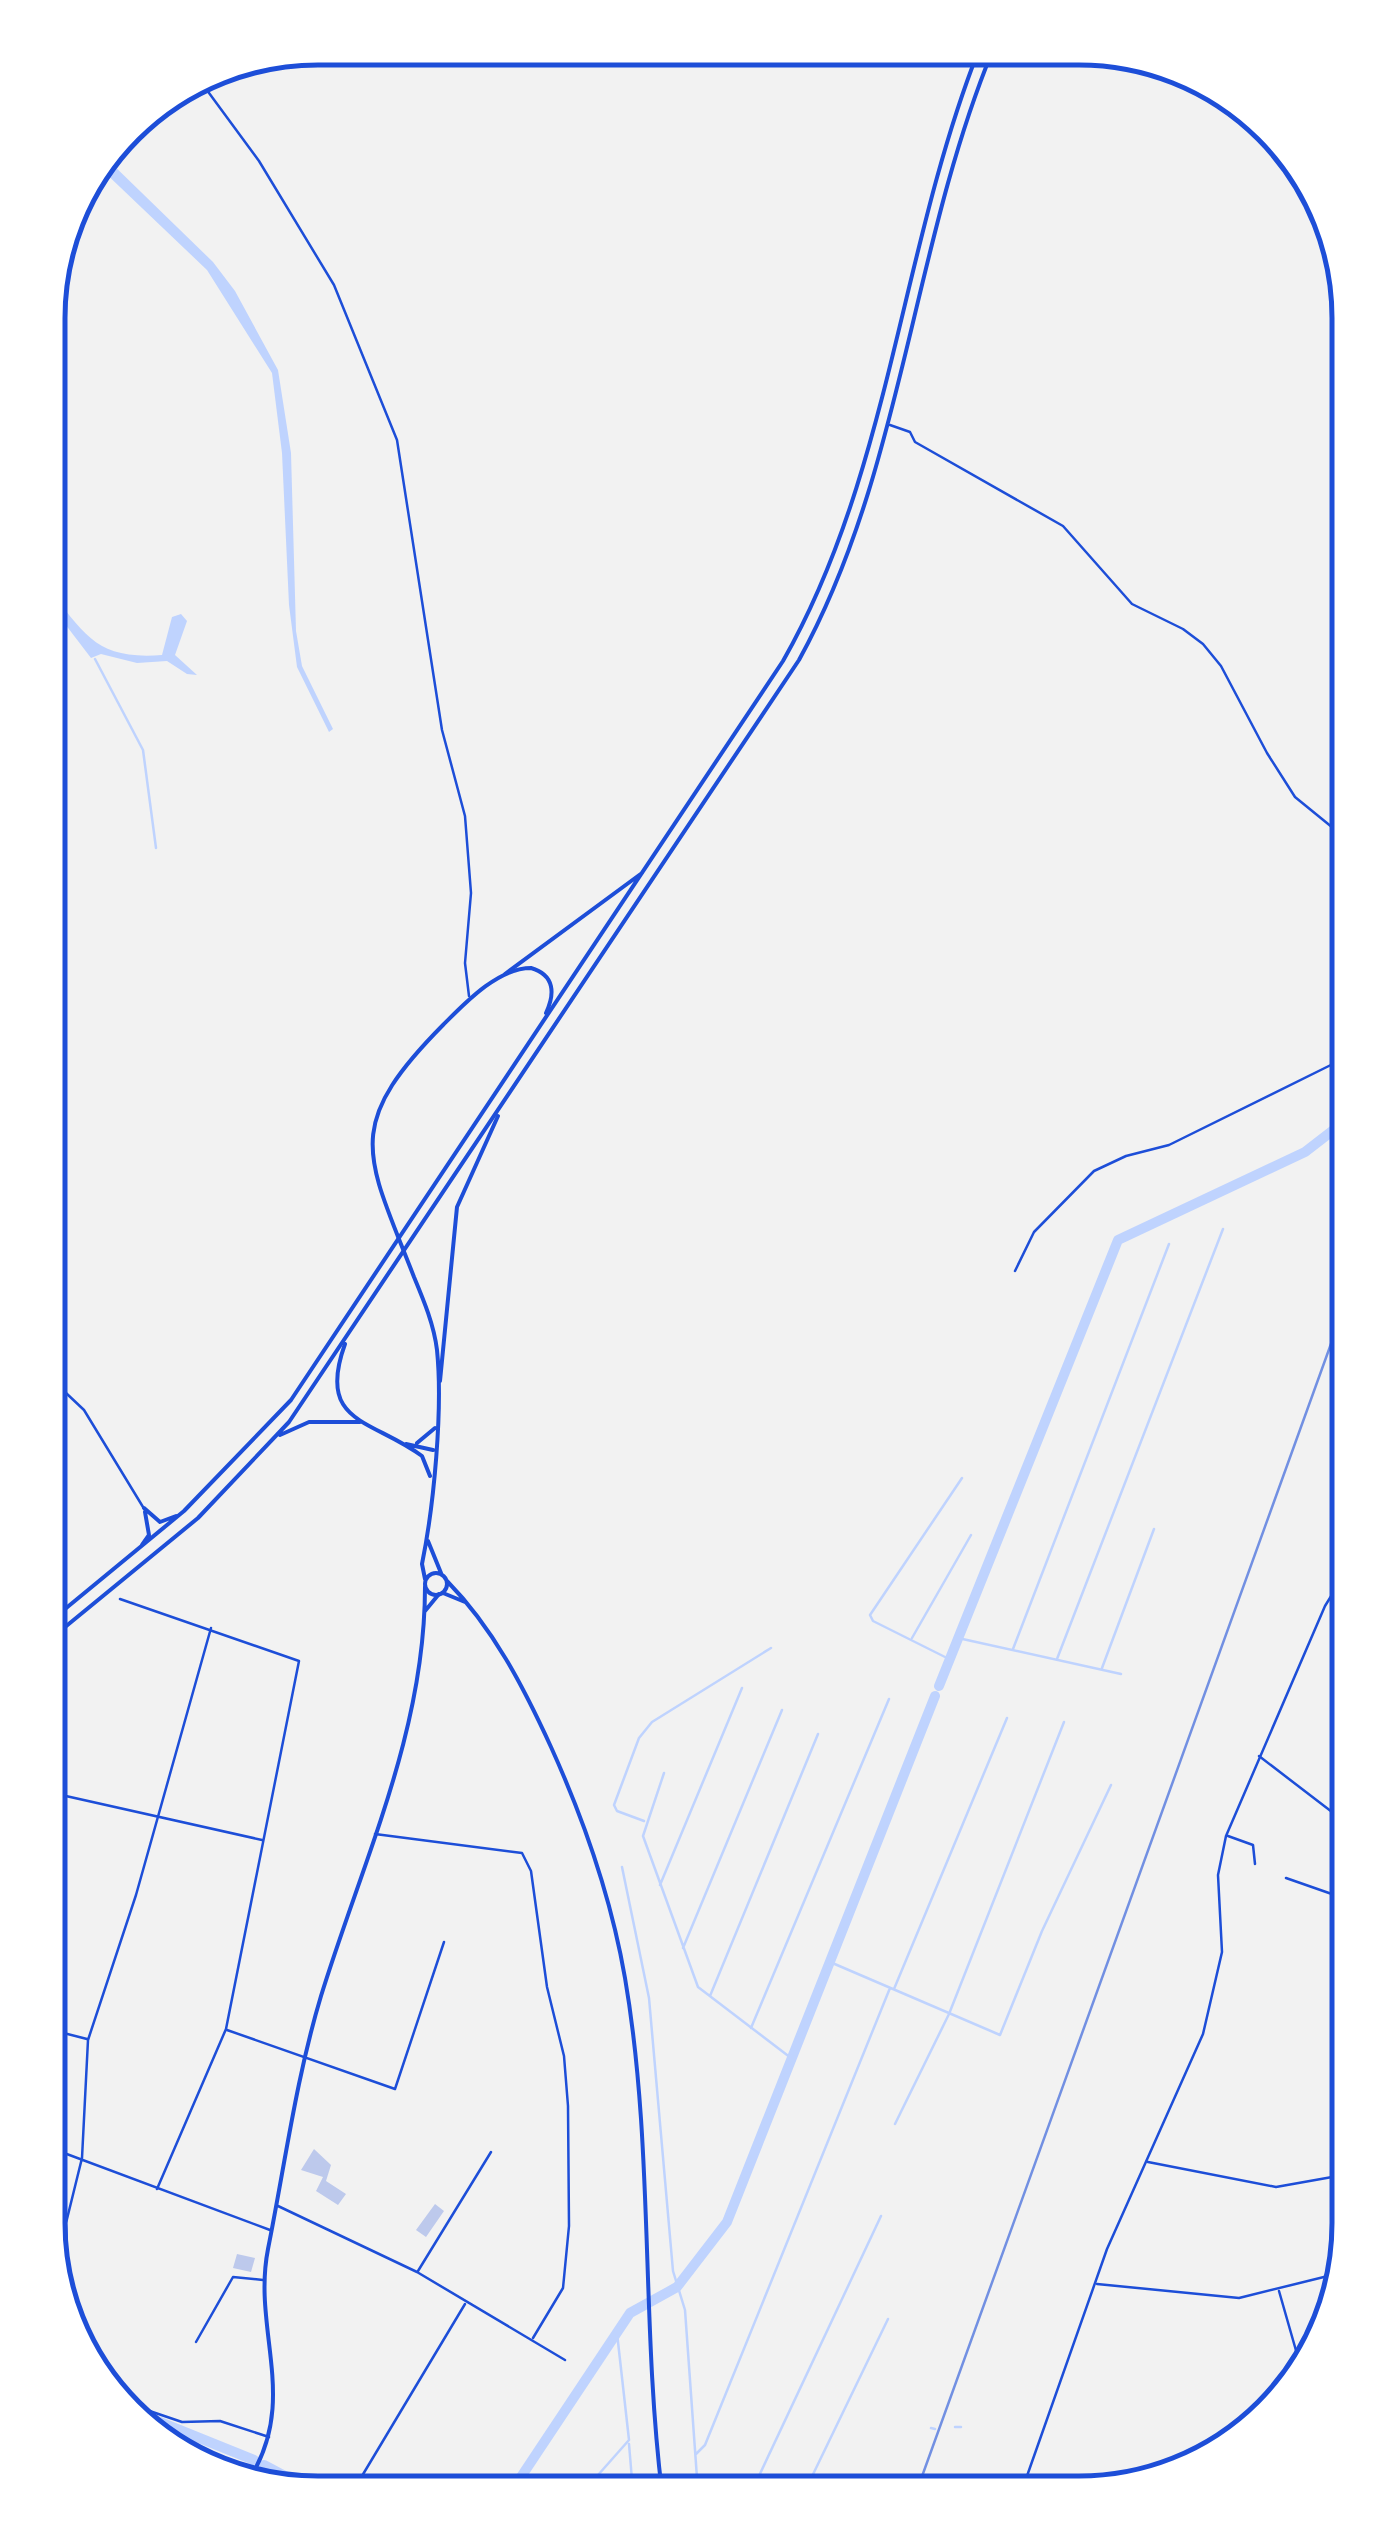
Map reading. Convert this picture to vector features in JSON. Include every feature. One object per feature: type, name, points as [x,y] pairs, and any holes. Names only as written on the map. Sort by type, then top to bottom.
[{"type":"main road","points":[[65,1610],[184,1511],[234,1463],[304,1383],[777,671],[832,566],[974,65]]},
{"type":"main road","points":[[65,1627],[198,1518],[276,1438],[345,1344],[799,660],[854,544],[962,137],[987,65]]},
{"type":"main road","points":[[256,2468],[270,2437],[275,2376],[263,2280],[303,2060],[411,1726],[425,1612],[426,1579],[422,1564],[428,1537],[438,1388],[434,1335],[372,1149],[375,1115],[403,1068],[470,1000],[610,900],[649,866]]},
{"type":"main road","points":[[505,974],[531,968],[551,984],[552,998],[538,1031]]},
{"type":"main road","points":[[438,1388],[445,1360],[457,1208],[498,1116]]},
{"type":"main road","points":[[345,1344],[336,1368],[336,1392],[360,1422]]},
{"type":"main road","points":[[276,1438],[308,1422],[360,1422],[422,1456],[431,1481]]},
{"type":"main road","points":[[417,1443],[435,1428]]},
{"type":"main road","points":[[406,1444],[417,1443],[434,1450]]},
{"type":"main road","points":[[422,1456],[434,1450]]},
{"type":"main road","points":[[144,1508],[160,1522],[184,1511]]},
{"type":"main road","points":[[138,1550],[149,1535],[144,1508]]},
{"type":"main road","points":[[428,1537],[440,1574],[473,1608],[540,1723],[588,1835],[604,1890],[633,2036],[661,2476]]},
{"type":"main road","points":[[426,1579],[440,1574]]},
{"type":"main road","points":[[425,1612],[447,1581]]},
{"type":"main road","points":[[425,1587],[473,1608]]},
{"type":"street","points":[[207,90],[259,161],[334,285],[397,440],[442,730],[465,816],[472,893],[465,963],[470,1000]]},
{"type":"street","points":[[888,424],[910,432],[915,442],[1064,526],[1132,604],[1184,629],[1202,644],[1221,666],[1266,753],[1296,797],[1332,827]]},
{"type":"street","points":[[1015,1272],[1034,1232],[1094,1171],[1169,1145],[1332,1065]]},
{"type":"street","points":[[65,1392],[84,1410],[144,1508]]},
{"type":"street","points":[[1027,2476],[1094,2283],[1203,2034],[1218,1983],[1222,1922],[1218,1875],[1226,1836],[1331,1597]]},
{"type":"street","points":[[120,1600],[299,1661],[226,2029],[157,2190]]},
{"type":"street","points":[[67,2256],[66,2223],[82,2158],[88,2040],[160,1814],[211,1628]]},
{"type":"street","points":[[1259,1756],[1331,1811]]},
{"type":"street","points":[[65,1796],[160,1814],[263,1840]]},
{"type":"street","points":[[375,1834],[451,1847],[499,1848],[522,1853],[531,1871],[547,1987],[568,2084],[569,2226],[563,2288],[533,2338]]},
{"type":"street","points":[[1226,1836],[1253,1844],[1256,1864]]},
{"type":"street","points":[[1286,1878],[1331,1894]]},
{"type":"street","points":[[226,2029],[303,2060],[396,2089],[444,1942]]},
{"type":"street","points":[[65,2034],[88,2040]]},
{"type":"street","points":[[65,2152],[272,2230]]},
{"type":"street","points":[[418,2272],[491,2152]]},
{"type":"street","points":[[1147,2162],[1276,2187],[1331,2177]]},
{"type":"street","points":[[276,2206],[418,2272],[565,2360]]},
{"type":"street","points":[[196,2342],[233,2277],[263,2280]]},
{"type":"street","points":[[1094,2283],[1239,2298],[1326,2277]]},
{"type":"street","points":[[1279,2289],[1296,2351]]},
{"type":"street","points":[[362,2476],[467,2301]]},
{"type":"street","points":[[149,2411],[182,2422],[220,2422],[270,2437]]},
{"type":"water","points":[[115,167],[213,262],[235,291],[278,370],[291,453],[296,631],[302,666],[333,729],[329,732],[297,667],[289,605],[282,453],[272,373],[207,270],[109,177]]},
{"type":"water","points":[[65,609],[95,641],[122,653],[140,655],[162,655],[172,617],[181,614],[187,621],[175,655],[197,675],[187,674],[167,661],[137,663],[101,654],[91,658],[65,624]]},
{"type":"building","points":[[314,2149],[331,2165],[326,2181],[346,2194],[338,2205],[316,2191],[323,2177],[301,2170]]},
{"type":"building","points":[[435,2204],[444,2211],[426,2237],[416,2230]]},
{"type":"building","points":[[237,2254],[255,2258],[251,2272],[233,2268]]},
{"type":"waterway","points":[[95,659],[143,750],[156,848]]},
{"type":"waterway","points":[[939,1686],[1118,1240],[1305,1152],[1332,1131]]},
{"type":"waterway","points":[[1057,1659],[1223,1229]]},
{"type":"waterway","points":[[1013,1649],[1169,1244]]},
{"type":"waterway","points":[[949,1659],[873,1621],[870,1615],[962,1478]]},
{"type":"waterway","points":[[1102,1668],[1154,1529]]},
{"type":"waterway","points":[[912,1638],[971,1535]]},
{"type":"waterway","points":[[958,1638],[1121,1674]]},
{"type":"waterway","points":[[644,1821],[617,1811],[614,1805],[639,1738],[652,1722],[771,1648]]},
{"type":"waterway","points":[[660,1885],[742,1688]]},
{"type":"waterway","points":[[522,2476],[630,2313],[677,2287],[727,2222],[935,1696]]},
{"type":"waterway","points":[[751,2028],[889,1699]]},
{"type":"waterway","points":[[683,1948],[782,1710]]},
{"type":"waterway","points":[[894,1989],[1007,1718]]},
{"type":"waterway","points":[[895,2124],[949,2014],[1064,1722]]},
{"type":"waterway","points":[[710,1996],[818,1734]]},
{"type":"waterway","points":[[664,1773],[643,1836],[698,1987],[791,2058]]},
{"type":"waterway","points":[[830,1962],[1000,2035],[1042,1931],[1111,1785]]},
{"type":"waterway","points":[[622,1867],[649,1998],[673,2271],[685,2310],[697,2476]]},
{"type":"waterway","points":[[696,2454],[705,2445],[890,1988]]},
{"type":"waterway","points":[[759,2476],[881,2216]]},
{"type":"waterway","points":[[812,2476],[888,2319]]},
{"type":"waterway","points":[[597,2476],[629,2440],[617,2333]]},
{"type":"waterway","points":[[163,2423],[254,2460]]},
{"type":"waterway","points":[[955,2427],[961,2427]]},
{"type":"waterway","points":[[931,2428],[935,2429]]},
{"type":"waterway","points":[[629,2444],[632,2476]]},
{"type":"waterway","points":[[264,2465],[278,2472]]},
{"type":"railway","points":[[922,2476],[1331,1343]]}]
